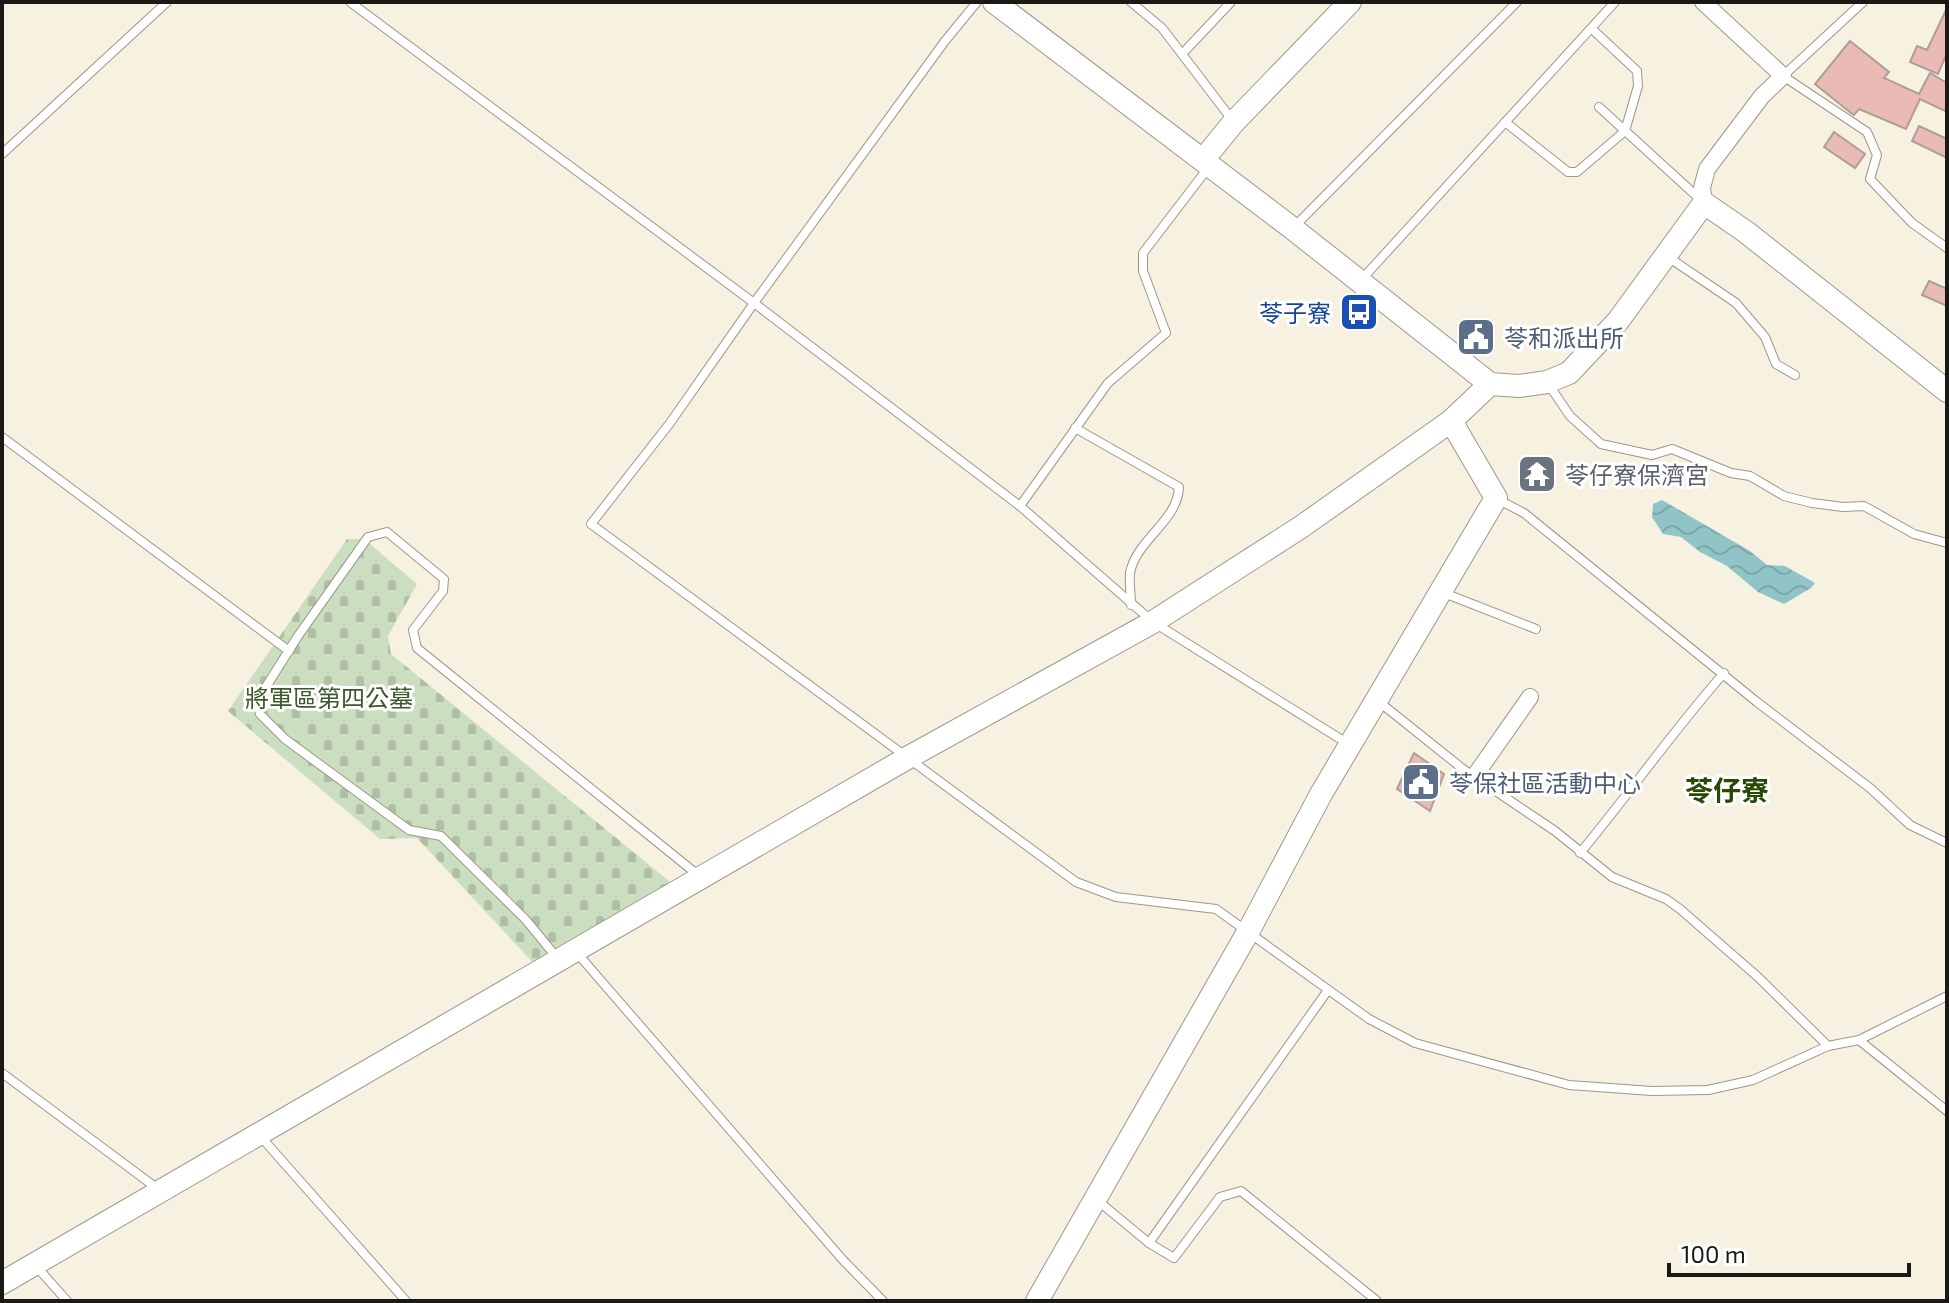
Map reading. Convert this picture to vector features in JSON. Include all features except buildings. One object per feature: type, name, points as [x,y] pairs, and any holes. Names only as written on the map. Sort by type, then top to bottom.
[{"type":"street","points":[[994,2],[1292,228],[1490,384],[1519,386],[1547,382],[1569,373],[1618,321],[1704,203],[1702,188],[1707,169],[1762,96],[1783,76],[1703,2]]},
{"type":"street","points":[[1206,163],[1234,122],[1350,2]]},
{"type":"street","points":[[1704,203],[1746,232],[1946,388]]},
{"type":"street","points":[[2,1283],[909,757],[1153,622],[1301,527],[1451,421],[1490,384]]},
{"type":"street","points":[[1037,1301],[1248,932],[1350,745],[1496,498],[1451,421]]},
{"type":"street","points":[[1474,777],[1530,697]]},
{"type":"lane","points":[[2,154],[167,2]]},
{"type":"lane","points":[[350,2],[1020,506],[1153,622],[1350,745]]},
{"type":"lane","points":[[977,2],[936,53],[670,423],[591,524],[1076,882],[1116,897],[1216,909],[1369,1019],[1415,1043],[1569,1085],[1652,1091],[1708,1090],[1753,1080],[1828,1046],[1859,1040],[1947,996]]},
{"type":"lane","points":[[1131,2],[1162,28],[1234,122]]},
{"type":"lane","points":[[1183,53],[1231,2]]},
{"type":"lane","points":[[1292,228],[1517,2]]},
{"type":"lane","points":[[1358,282],[1615,2]]},
{"type":"lane","points":[[1863,2],[1783,76],[1867,132],[1877,155],[1870,179],[1912,223],[1947,248]]},
{"type":"lane","points":[[1505,122],[1568,172],[1577,172],[1625,131],[1638,86],[1637,71],[1592,29]]},
{"type":"lane","points":[[1599,107],[1704,203]]},
{"type":"lane","points":[[1020,506],[1108,383],[1166,333],[1143,271],[1143,253],[1206,163]]},
{"type":"lane","points":[[1665,255],[1736,303],[1765,337],[1776,364],[1795,375]]},
{"type":"lane","points":[[1547,382],[1570,416],[1601,444],[1652,455],[1672,449],[1731,473],[1750,476],[1784,496],[1843,507],[1864,506],[1914,534],[1947,543]]},
{"type":"lane","points":[[1075,428],[1179,487],[1179,501],[1130,571],[1131,605]]},
{"type":"lane","points":[[2,437],[289,651]]},
{"type":"lane","points":[[1496,498],[1524,513],[1757,702],[1870,788],[1910,825],[1947,843]]},
{"type":"lane","points":[[702,878],[417,648],[413,630],[443,591],[444,579],[387,532],[368,537],[257,701],[260,714],[285,739],[409,830],[441,836],[567,956],[883,1301]]},
{"type":"lane","points":[[1440,591],[1536,629]]},
{"type":"lane","points":[[1580,853],[1638,784],[1682,721],[1724,673]]},
{"type":"lane","points":[[1377,701],[1474,777],[1555,831],[1612,877],[1666,899],[1680,909],[1758,977],[1828,1046]]},
{"type":"lane","points":[[1149,1243],[1328,990]]},
{"type":"lane","points":[[1859,1040],[1947,1111]]},
{"type":"lane","points":[[2,1073],[161,1192]]},
{"type":"lane","points":[[259,1135],[406,1301]]},
{"type":"lane","points":[[1096,1199],[1149,1243],[1174,1258],[1220,1197],[1241,1191],[1377,1301]]},
{"type":"lane","points":[[35,1265],[67,1301]]},
{"type":"green space","name":"將軍區第四公墓","points":[[347,539],[364,539],[417,584],[388,636],[391,654],[675,886],[535,965],[417,838],[380,839],[228,711]]},
{"type":"water","points":[[1662,500],[1750,551],[1767,565],[1785,566],[1815,583],[1784,604],[1758,592],[1727,566],[1700,552],[1681,537],[1663,534],[1652,517],[1653,504]]},
{"type":"place","name":"苓子寮","points":[[1359,312]]},
{"type":"place","name":"苓和派出所","points":[[1476,337]]},
{"type":"place","name":"苓仔寮保濟宮","points":[[1537,474]]},
{"type":"place","name":"苓保社區活動中心","points":[[1421,782]]},
{"type":"district","name":"苓仔寮","points":[[1727,790]]}]
